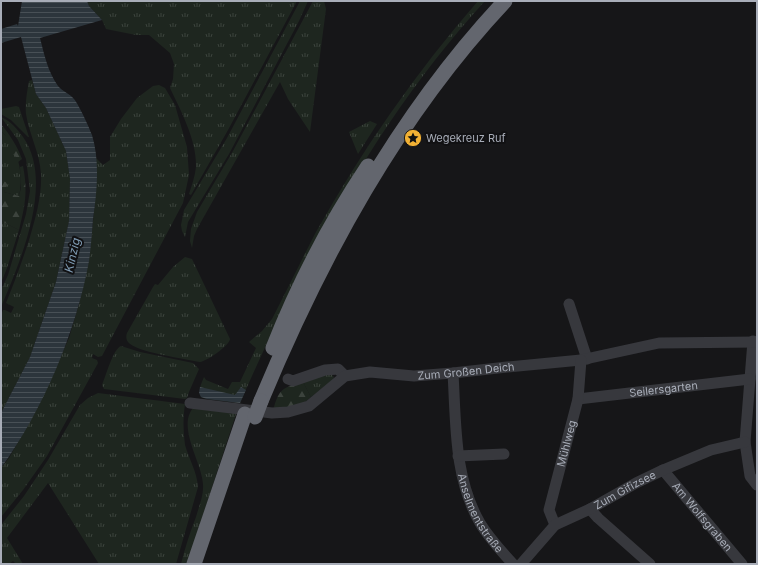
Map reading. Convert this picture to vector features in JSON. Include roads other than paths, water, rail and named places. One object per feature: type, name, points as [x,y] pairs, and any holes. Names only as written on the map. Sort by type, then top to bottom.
[{"type":"highway","points":[[257,400],[287,313],[342,207],[377,152],[420,90],[465,32],[493,1]]},
{"type":"highway","points":[[194,564],[257,400],[335,243],[401,133],[431,90],[466,46],[505,1]]},
{"type":"highway","points":[[204,564],[250,416]]},
{"type":"street","points":[[569,304],[584,360]]},
{"type":"street","points":[[755,342],[750,379],[745,442],[750,476],[757,485]]},
{"type":"street","name":"Zum Großen Deich","points":[[345,376],[370,372],[414,376],[584,360],[659,343],[755,342]]},
{"type":"street","name":"Mühlweg","points":[[556,525],[549,510],[578,399],[584,360]]},
{"type":"street","points":[[190,403],[272,413],[288,412],[309,406],[345,376],[338,368],[325,370],[293,381],[288,379]]},
{"type":"street","name":"Anselmentstraße","points":[[453,373],[458,456],[462,479],[469,501],[480,523],[493,542],[513,564]]},
{"type":"street","name":"Seilersgarten","points":[[578,399],[750,379]]},
{"type":"street","name":"Zum Gifizsee","points":[[521,564],[556,525],[590,509],[636,483],[663,470],[711,450],[745,442]]},
{"type":"street","name":"Anselmentstraße","points":[[458,456],[504,454]]},
{"type":"street","name":"Am Wolfsgraben","points":[[663,470],[742,564]]},
{"type":"street","points":[[590,509],[598,518],[650,564]]},
{"type":"water","name":"Kinzig","points":[[22,1],[87,1],[89,6],[102,20],[40,38],[47,63],[55,81],[60,88],[76,102],[92,135],[96,155],[97,187],[89,261],[76,315],[67,342],[44,396],[31,421],[1,468],[1,413],[30,357],[56,282],[69,221],[70,179],[66,151],[46,108],[36,94],[21,37],[1,43],[1,29],[17,24],[18,26]]},
{"type":"water","points":[[200,387],[235,395],[241,387],[246,390],[240,403],[201,397],[199,393]]},
{"type":"place","name":"Wegekreuz Ruf","points":[[413,138]]}]
